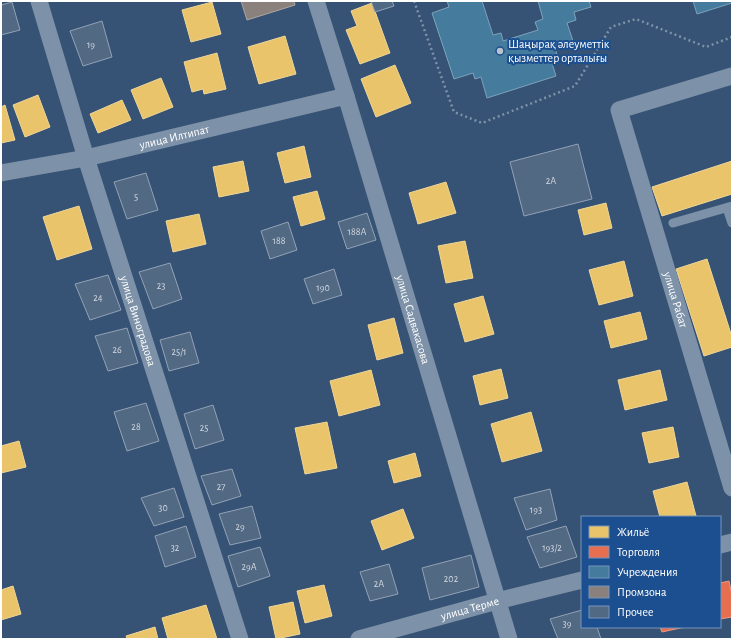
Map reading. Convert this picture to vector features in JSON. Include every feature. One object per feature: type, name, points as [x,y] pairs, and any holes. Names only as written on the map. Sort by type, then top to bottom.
[{"type":"street","name":"улица Виноградова","points":[[39,1],[86,158],[240,639]]},
{"type":"street","name":"улица Садвакасова","points":[[316,1],[346,96],[509,639]]},
{"type":"street","name":"улица Рабат","points":[[732,76],[619,110],[732,488]]},
{"type":"street","name":"улица Илтипат","points":[[1,173],[86,158],[346,96]]},
{"type":"street","points":[[721,545],[732,542]]},
{"type":"street","name":"улица Терме","points":[[359,639],[497,601],[581,580]]},
{"type":"lane","points":[[673,223],[730,207],[732,223]]},
{"type":"path","points":[[414,1],[454,112],[482,123],[575,86],[611,27],[636,19],[706,47],[732,37]]},
{"type":"building: Жильё","points":[[212,2],[221,34],[191,42],[182,10]]},
{"type":"building: Жильё","points":[[372,3],[390,53],[360,64],[346,30],[357,26],[351,11]]},
{"type":"building: Жильё","points":[[285,36],[296,74],[259,84],[248,47]]},
{"type":"building: Жильё","points":[[217,53],[226,89],[204,94],[203,89],[192,92],[184,62]]},
{"type":"building: Жильё","points":[[395,65],[411,103],[376,117],[361,79]]},
{"type":"building: Жильё","points":[[161,78],[173,107],[143,119],[131,90]]},
{"type":"building: Жильё","points":[[38,95],[50,127],[25,137],[13,105]]},
{"type":"building: Жильё","points":[[122,100],[131,120],[98,133],[90,114]]},
{"type":"building: Жильё","points":[[5,105],[15,140],[1,143],[1,107]]},
{"type":"building: Жильё","points":[[304,146],[311,177],[285,183],[277,153]]},
{"type":"building: Жильё","points":[[243,161],[249,191],[219,197],[213,167]]},
{"type":"building: Жильё","points":[[732,161],[732,194],[662,216],[652,187]]},
{"type":"building: Жильё","points":[[446,182],[456,213],[418,224],[409,193]]},
{"type":"building: Жильё","points":[[317,191],[325,219],[301,226],[293,197]]},
{"type":"building: Жильё","points":[[606,203],[612,228],[584,235],[578,210]]},
{"type":"building: Жильё","points":[[79,206],[92,249],[57,260],[43,217]]},
{"type":"building: Жильё","points":[[199,214],[206,244],[173,252],[166,221]]},
{"type":"building: Жильё","points":[[465,241],[473,278],[446,283],[438,246]]},
{"type":"building: Жильё","points":[[707,259],[732,337],[732,347],[704,356],[676,269]]},
{"type":"building: Жильё","points":[[624,261],[633,296],[599,305],[589,270]]},
{"type":"building: Жильё","points":[[483,296],[494,334],[465,342],[454,304]]},
{"type":"building: Жильё","points":[[640,312],[647,339],[611,348],[604,321]]},
{"type":"building: Жильё","points":[[394,318],[403,353],[377,360],[368,325]]},
{"type":"building: Жильё","points":[[501,369],[508,398],[480,405],[473,376]]},
{"type":"building: Жильё","points":[[371,370],[380,405],[339,416],[330,381]]},
{"type":"building: Жильё","points":[[660,370],[667,400],[625,410],[618,380]]},
{"type":"building: Жильё","points":[[531,412],[542,451],[502,462],[491,424]]},
{"type":"building: Жильё","points":[[327,422],[337,468],[305,474],[295,428]]},
{"type":"building: Жильё","points":[[673,427],[679,457],[649,463],[642,433]]},
{"type":"building: Жильё","points":[[19,441],[26,467],[1,473],[1,446]]},
{"type":"building: Жильё","points":[[415,453],[421,476],[394,483],[388,461]]},
{"type":"building: Жильё","points":[[687,482],[696,516],[660,516],[653,491]]},
{"type":"building: Жильё","points":[[403,509],[414,538],[382,550],[371,521]]},
{"type":"building: Жильё","points":[[324,585],[332,616],[305,623],[297,591]]},
{"type":"building: Жильё","points":[[13,586],[21,614],[1,620],[1,590]]},
{"type":"building: Жильё","points":[[293,602],[300,634],[276,639],[269,607]]},
{"type":"building: Жильё","points":[[206,605],[217,639],[168,639],[162,618]]},
{"type":"building: Жильё","points":[[155,627],[158,639],[127,639],[126,636]]},
{"type":"building: Торговля","points":[[729,581],[732,595],[732,617],[721,619],[721,583]]},
{"type":"building: Торговля","points":[[660,628],[680,628],[662,632]]},
{"type":"building: Учреждения","name":"Шаңырақ әлеуметтік қызметтер орталығы","points":[[447,1],[482,1],[493,35],[501,33],[503,41],[538,30],[535,22],[543,19],[538,1],[589,1],[591,7],[574,12],[576,20],[567,23],[573,41],[555,47],[557,55],[550,57],[556,76],[487,98],[481,77],[475,79],[473,73],[454,79],[432,13],[449,7]]},
{"type":"building: Учреждения","points":[[693,1],[732,1],[732,3],[697,14]]},
{"type":"building: Промзона","points":[[241,1],[294,1],[295,5],[247,20]]},
{"type":"building: Прочее","points":[[371,1],[392,1],[394,6],[375,12]]},
{"type":"building: Прочее","points":[[12,2],[20,30],[1,35],[1,5]]},
{"type":"building: Прочее","points":[[102,21],[112,57],[83,66],[70,31]]},
{"type":"building: Прочее","points":[[578,144],[592,199],[524,216],[510,162]]},
{"type":"building: Прочее","points":[[146,173],[158,210],[127,219],[114,182]]},
{"type":"building: Прочее","points":[[367,213],[376,240],[347,249],[338,222]]},
{"type":"building: Прочее","points":[[288,222],[297,250],[270,259],[261,231]]},
{"type":"building: Прочее","points":[[170,263],[182,299],[153,309],[139,272]]},
{"type":"building: Прочее","points":[[334,269],[342,295],[313,304],[304,279]]},
{"type":"building: Прочее","points":[[108,275],[121,310],[90,320],[75,284]]},
{"type":"building: Прочее","points":[[127,328],[138,363],[108,371],[95,336]]},
{"type":"building: Прочее","points":[[190,332],[199,363],[169,371],[160,340]]},
{"type":"building: Прочее","points":[[146,403],[159,441],[127,451],[114,412]]},
{"type":"building: Прочее","points":[[213,405],[224,440],[195,449],[184,414]]},
{"type":"building: Прочее","points":[[232,469],[241,496],[212,505],[201,476]]},
{"type":"building: Прочее","points":[[174,488],[184,517],[154,526],[141,498]]},
{"type":"building: Прочее","points":[[550,489],[557,520],[526,530],[514,498]]},
{"type":"building: Прочее","points":[[252,506],[261,538],[230,545],[219,514]]},
{"type":"building: Прочее","points":[[186,526],[196,557],[165,567],[155,536]]},
{"type":"building: Прочее","points":[[566,526],[577,557],[540,568],[527,537]]},
{"type":"building: Прочее","points":[[260,547],[270,576],[238,587],[228,556]]},
{"type":"building: Прочее","points":[[471,555],[479,587],[430,600],[422,568]]},
{"type":"building: Прочее","points":[[389,564],[398,594],[370,601],[360,572]]},
{"type":"building: Прочее","points":[[581,610],[581,628],[597,628],[601,639],[558,639],[550,619]]},
{"type":"place","name":"Шаңырақ әлеуметтік қызметтер орталығы","points":[[500,51]]}]
